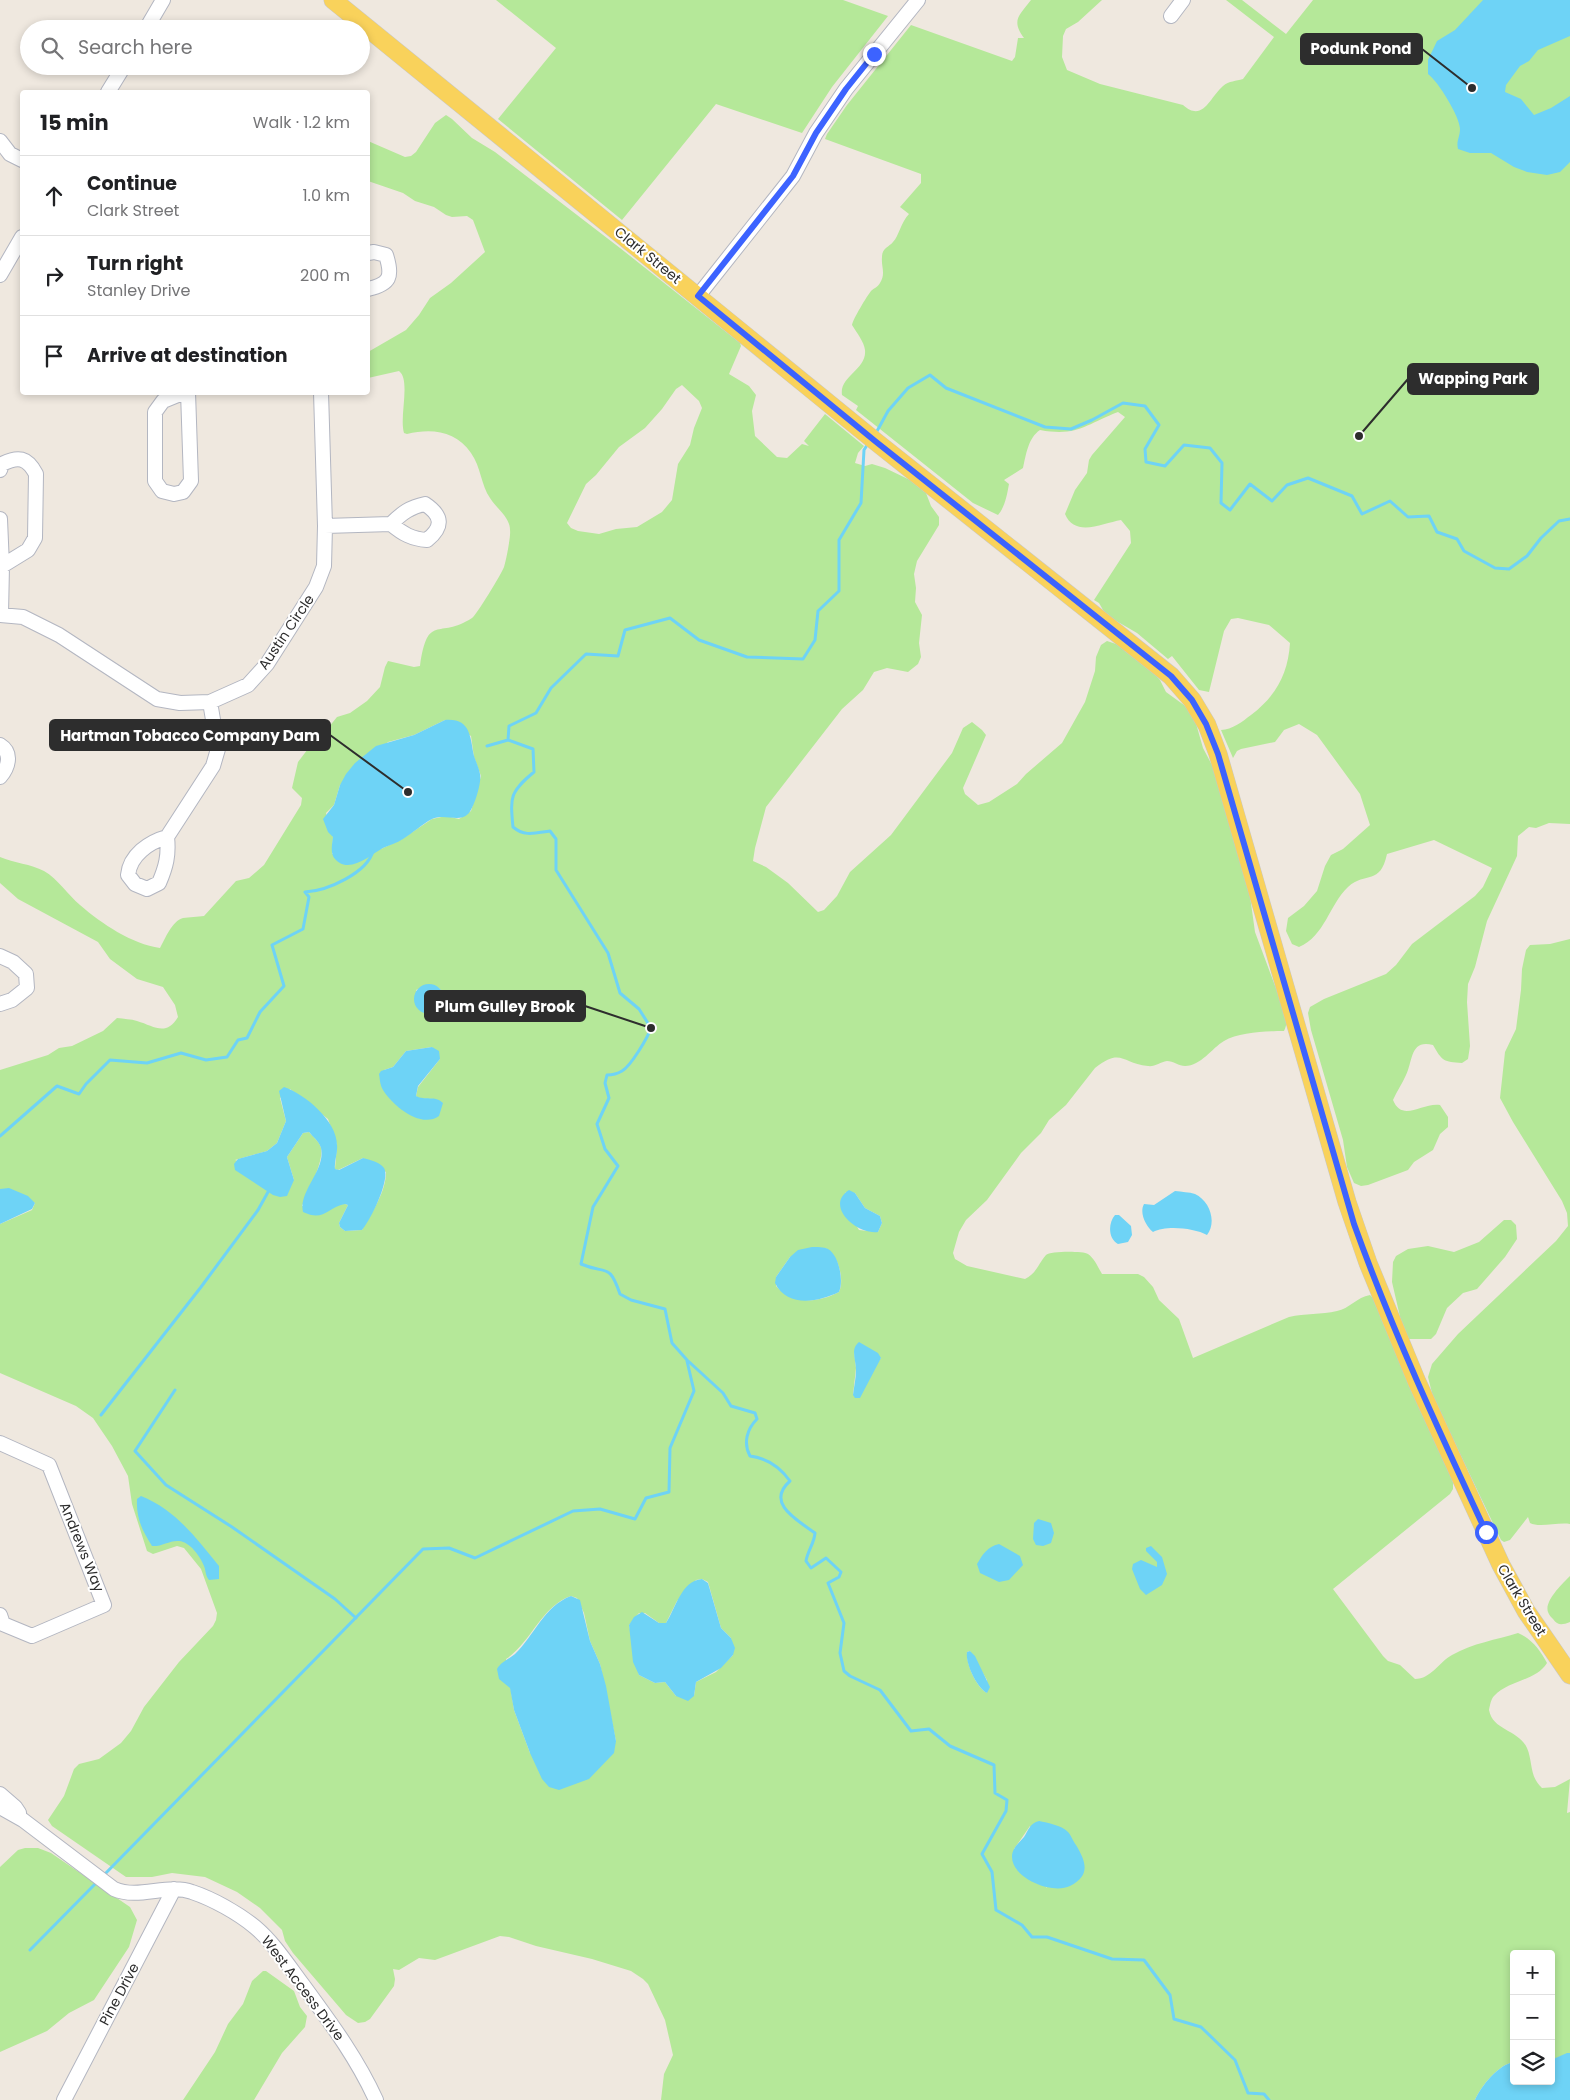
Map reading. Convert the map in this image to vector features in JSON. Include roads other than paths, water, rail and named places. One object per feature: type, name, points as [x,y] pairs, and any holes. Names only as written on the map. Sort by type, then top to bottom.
[{"type":"main road","name":"Clark Street","points":[[333,0],[358,20]]},
{"type":"main road","name":"Clark Street","points":[[370,30],[872,438],[1171,676],[1192,700],[1206,724],[1218,754],[1347,1202],[1368,1263],[1417,1382],[1501,1566],[1526,1611],[1570,1675]]},
{"type":"street","points":[[151,20],[163,0]]},
{"type":"street","points":[[698,296],[793,176],[816,133],[846,89],[918,0]]},
{"type":"street","points":[[1171,16],[1183,0]]},
{"type":"street","points":[[109,90],[118,75]]},
{"type":"street","points":[[0,141],[5,158],[20,160]]},
{"type":"street","points":[[370,253],[386,255],[390,267],[390,276],[381,286],[370,289]]},
{"type":"street","points":[[0,275],[18,256]]},
{"type":"street","points":[[179,395],[163,401],[155,412],[155,481],[162,491],[174,494],[183,492],[191,481],[187,395]]},
{"type":"street","name":"Austin Circle","points":[[0,615],[23,617],[60,635],[157,699],[180,703],[210,702],[248,685],[267,664],[316,587],[324,566],[326,526],[321,395]]},
{"type":"street","points":[[0,470],[2,464],[13,459],[23,459],[36,474],[35,538],[28,550],[2,566]]},
{"type":"street","points":[[0,519],[2,566],[0,615]]},
{"type":"street","points":[[326,526],[391,524]]},
{"type":"street","points":[[167,837],[213,766],[218,749],[210,702]]},
{"type":"street","points":[[0,746],[5,749],[9,758],[6,769],[0,777]]},
{"type":"street","points":[[0,956],[13,962],[26,974],[26,988],[12,1000],[0,1004]]},
{"type":"street","name":"Andrews Way","points":[[0,1443],[49,1465],[104,1605],[32,1636],[1,1621]]},
{"type":"street","name":"West Access Drive","points":[[0,1794],[15,1807],[23,1820]]},
{"type":"street","name":"West Access Drive","points":[[0,1807],[23,1820],[72,1859],[117,1891],[129,1893],[174,1889],[186,1890],[206,1898],[243,1918],[263,1934],[280,1954],[350,2050],[376,2100]]},
{"type":"street","name":"Pine Drive","points":[[64,2100],[174,1889]]},
{"type":"water","points":[[1483,0],[1570,0],[1570,36],[1538,50],[1529,61],[1520,66],[1506,85],[1505,92],[1521,99],[1534,115],[1551,108],[1570,96],[1570,162],[1560,172],[1547,175],[1527,172],[1514,167],[1491,153],[1470,153],[1458,149],[1459,123],[1448,100],[1428,74],[1428,60],[1437,41],[1455,30]]},
{"type":"water","points":[[445,720],[460,722],[468,730],[479,770],[480,783],[477,795],[468,814],[460,818],[437,817],[432,819],[401,840],[359,862],[347,865],[335,859],[332,854],[333,837],[328,832],[323,819],[334,805],[340,785],[346,774],[355,763],[376,746],[414,735]]},
{"type":"water","points":[[429,984],[435,985],[443,993],[443,1005],[435,1013],[429,1014],[423,1013],[415,1005],[414,999],[415,993],[423,985]]},
{"type":"water","points":[[432,1047],[439,1051],[440,1059],[418,1086],[416,1096],[437,1099],[443,1103],[439,1116],[424,1120],[408,1114],[393,1103],[382,1088],[379,1074],[381,1071],[393,1067],[406,1051]]},
{"type":"water","points":[[284,1087],[310,1102],[332,1127],[337,1145],[335,1169],[339,1170],[363,1158],[377,1163],[384,1168],[385,1181],[382,1190],[370,1218],[362,1230],[345,1231],[340,1227],[339,1223],[348,1205],[345,1204],[316,1216],[303,1212],[304,1196],[320,1164],[321,1156],[320,1146],[309,1132],[303,1133],[287,1157],[294,1180],[287,1196],[273,1195],[235,1170],[234,1164],[238,1159],[267,1151],[277,1143],[286,1121],[279,1091]]},
{"type":"water","points":[[9,1188],[28,1196],[35,1203],[32,1209],[0,1224],[0,1189]]},
{"type":"water","points":[[849,1190],[855,1193],[865,1208],[880,1216],[882,1223],[878,1232],[861,1229],[846,1218],[840,1204],[842,1197]]},
{"type":"water","points":[[1175,1191],[1195,1194],[1205,1202],[1212,1218],[1207,1235],[1180,1228],[1153,1232],[1148,1226],[1142,1211],[1144,1204],[1154,1205]]},
{"type":"water","points":[[1115,1215],[1119,1215],[1131,1226],[1132,1235],[1128,1242],[1118,1244],[1112,1238],[1110,1226]]},
{"type":"water","points":[[812,1247],[828,1249],[838,1262],[841,1275],[839,1292],[831,1296],[804,1301],[787,1296],[780,1291],[775,1283],[776,1277],[790,1257],[798,1250]]},
{"type":"water","points":[[859,1342],[878,1353],[881,1358],[860,1398],[855,1398],[853,1395],[856,1370],[854,1351]]},
{"type":"water","points":[[141,1496],[165,1509],[185,1526],[219,1566],[219,1579],[209,1580],[200,1558],[191,1547],[183,1542],[176,1541],[152,1546],[139,1518],[137,1499]]},
{"type":"water","points":[[1038,1519],[1051,1523],[1054,1533],[1051,1543],[1043,1546],[1036,1545],[1033,1539],[1034,1523]]},
{"type":"water","points":[[999,1544],[1020,1556],[1023,1565],[1009,1580],[999,1582],[980,1573],[977,1564],[988,1549]]},
{"type":"water","points":[[1151,1546],[1162,1557],[1167,1574],[1162,1585],[1146,1595],[1140,1589],[1132,1569],[1133,1564],[1141,1560],[1157,1567],[1157,1562],[1146,1551],[1146,1548]]},
{"type":"water","points":[[702,1579],[708,1583],[721,1628],[731,1638],[735,1648],[733,1655],[721,1668],[696,1682],[694,1696],[688,1701],[676,1696],[665,1682],[655,1683],[639,1675],[633,1662],[629,1625],[634,1617],[642,1612],[659,1623],[666,1623],[684,1590],[695,1581]]},
{"type":"water","points":[[571,1596],[580,1600],[590,1641],[600,1664],[616,1741],[614,1753],[589,1779],[559,1790],[549,1787],[542,1779],[514,1710],[510,1688],[499,1679],[497,1669],[522,1647],[546,1614]]},
{"type":"water","points":[[970,1651],[975,1656],[990,1687],[987,1693],[979,1686],[970,1668],[967,1652]]},
{"type":"water","points":[[1039,1821],[1062,1828],[1068,1832],[1082,1857],[1085,1868],[1084,1873],[1077,1882],[1070,1886],[1053,1888],[1034,1883],[1019,1872],[1014,1865],[1012,1854],[1014,1848],[1024,1837],[1031,1825]]},
{"type":"water","points":[[1570,2053],[1570,2100],[1475,2100],[1491,2076],[1510,2063],[1510,2085],[1555,2085],[1555,2058]]},
{"type":"waterway","points":[[876,433],[888,411],[908,388],[930,375],[946,388],[1045,427],[1071,429],[1123,403],[1145,406],[1159,425],[1145,449],[1146,462],[1165,466],[1184,445],[1210,448],[1222,463],[1221,503],[1230,510],[1250,484],[1272,501],[1287,485],[1308,478],[1352,496],[1362,514],[1390,501],[1408,517],[1429,516],[1437,532],[1457,539],[1464,551],[1495,568],[1509,569],[1527,556],[1541,538],[1559,521],[1570,519]]},
{"type":"waterway","points":[[869,442],[864,450],[861,503],[839,540],[839,591],[818,611],[815,640],[803,659],[747,657],[699,640],[670,618],[625,630],[618,656],[586,654],[551,688],[536,713],[509,726],[508,740],[533,749],[534,772],[520,785],[513,795],[513,827],[526,833],[550,831],[556,839],[556,870],[608,953],[620,993],[639,1009],[651,1028],[639,1051],[626,1068],[616,1074],[607,1075],[605,1083],[609,1098],[597,1124],[605,1149],[618,1166],[593,1207],[581,1264],[610,1273],[620,1294],[631,1300],[665,1309],[672,1343],[687,1360],[723,1393],[731,1406],[755,1413],[757,1419],[747,1436],[748,1451],[750,1456],[767,1461],[777,1467],[790,1481],[783,1489],[782,1504],[793,1517],[815,1533],[806,1561],[811,1568],[826,1558],[841,1572],[839,1577],[828,1583],[844,1623],[840,1653],[844,1671],[850,1676],[880,1690],[911,1731],[929,1729],[950,1746],[994,1765],[995,1793],[1007,1800],[1006,1811],[982,1854],[992,1872],[996,1910],[1022,1925],[1032,1937],[1047,1937],[1112,1959],[1144,1960],[1170,1995],[1174,2019],[1201,2027],[1235,2060],[1248,2093],[1264,2094],[1269,2100]]},
{"type":"waterway","points":[[487,746],[508,740]]},
{"type":"waterway","points":[[0,1136],[57,1086],[79,1094],[86,1084],[110,1060],[147,1063],[181,1053],[206,1060],[227,1057],[238,1040],[247,1038],[260,1012],[284,986],[272,945],[303,929],[309,897],[305,892],[335,884],[355,873],[363,867],[373,851]]},
{"type":"waterway","points":[[101,1415],[201,1287],[258,1210],[268,1192]]},
{"type":"waterway","points":[[103,1876],[423,1549],[449,1548],[475,1558],[573,1511],[600,1509],[635,1519],[646,1498],[669,1492],[670,1448],[694,1391],[687,1361]]},
{"type":"waterway","points":[[175,1390],[135,1451],[166,1485],[232,1527],[335,1599],[356,1618]]},
{"type":"waterway","points":[[30,1950],[98,1881]]},
{"type":"place","name":"Podunk Pond","points":[[1472,88]]},
{"type":"place","name":"Wapping Park","points":[[1359,436]]},
{"type":"place","name":"Hartman Tobacco Company Dam","points":[[408,792]]},
{"type":"place","name":"Plum Gulley Brook","points":[[651,1028]]}]
